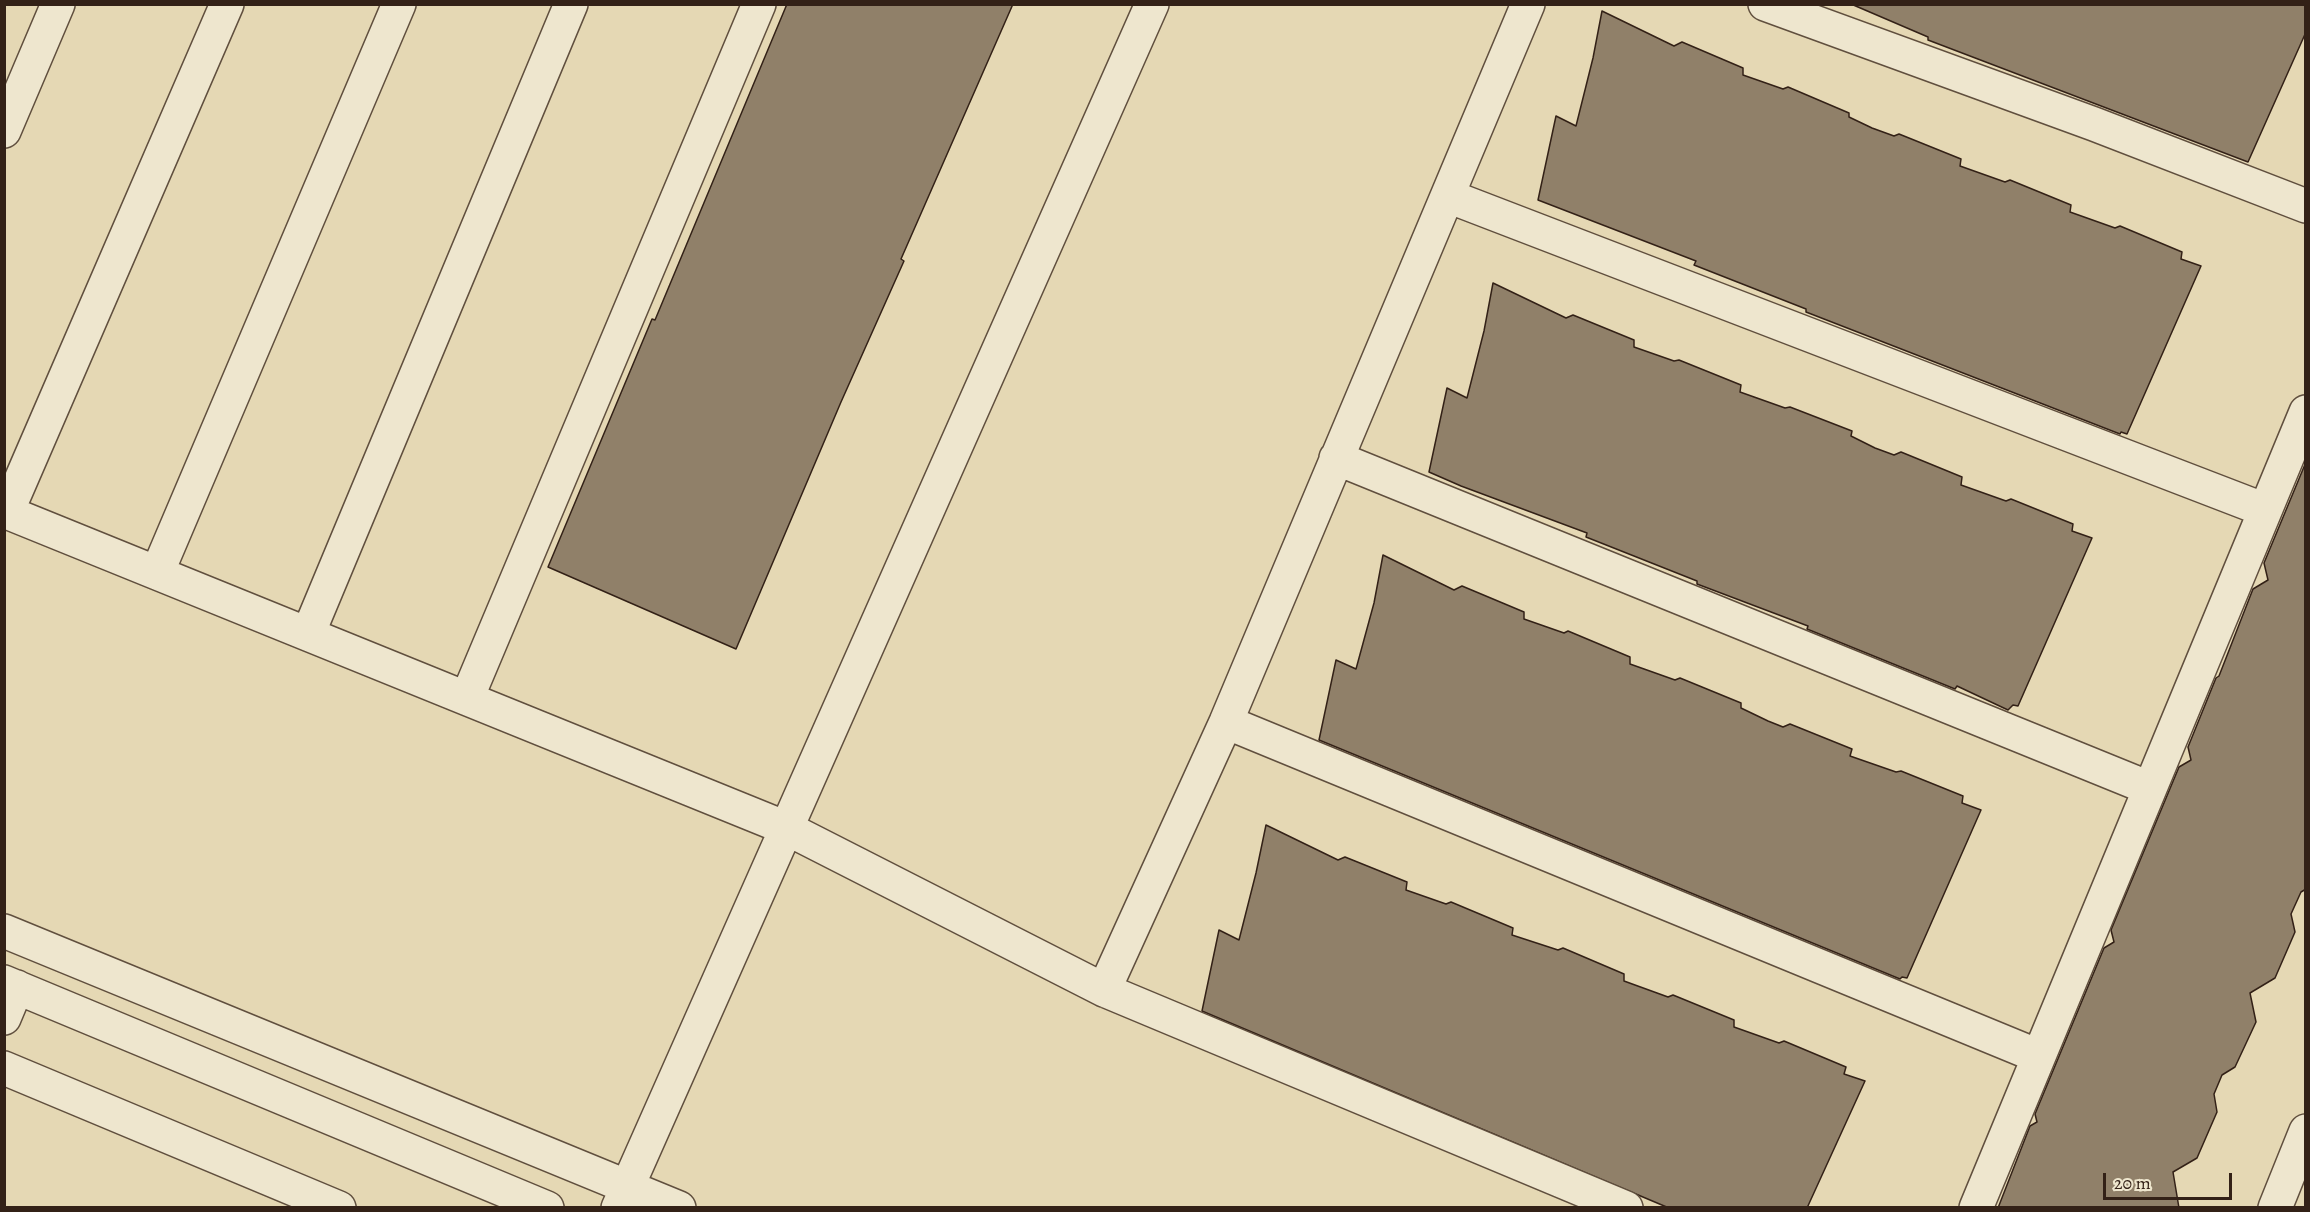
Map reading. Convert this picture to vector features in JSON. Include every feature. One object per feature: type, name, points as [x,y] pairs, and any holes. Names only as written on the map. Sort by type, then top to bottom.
[{"type":"street","points":[[4,131],[58,4]]},
{"type":"street","points":[[226,4],[6,511],[786,828],[1104,990],[1626,1208]]},
{"type":"street","points":[[157,573],[399,4]]},
{"type":"street","points":[[308,634],[571,4]]},
{"type":"street","points":[[467,698],[759,4]]},
{"type":"street","points":[[622,1197],[1152,4]]},
{"type":"street","points":[[1104,990],[1226,722],[1528,4]]},
{"type":"street","points":[[1765,4],[2094,124],[2306,206]]},
{"type":"street","points":[[1448,196],[2265,510]]},
{"type":"street","points":[[1976,1208],[2306,412]]},
{"type":"street","points":[[1336,458],[2149,788]]},
{"type":"street","points":[[1226,722],[2038,1056]]},
{"type":"street","points":[[4,931],[622,1197],[680,1208]]},
{"type":"street","points":[[4,1018],[11,984],[547,1208]]},
{"type":"street","points":[[4,1068],[339,1208]]},
{"type":"street","points":[[2275,1208],[2306,1131]]},
{"type":"building","points":[[787,4],[1013,4],[901,259],[904,261],[736,649],[548,567],[652,319],[655,320]]},
{"type":"building","points":[[1851,4],[2306,4],[2306,32],[2248,162],[1928,40],[1928,37]]},
{"type":"building","points":[[1602,11],[1674,46],[1682,42],[1743,68],[1743,75],[1783,89],[1788,87],[1849,113],[1849,117],[1872,128],[1894,136],[1899,134],[1961,159],[1960,166],[2005,182],[2010,180],[2071,205],[2070,212],[2115,228],[2120,226],[2182,252],[2181,259],[2201,266],[2127,434],[2121,432],[2120,434],[1806,312],[1806,309],[1694,265],[1696,261],[1538,200],[1556,116],[1576,126]]},
{"type":"building","points":[[1493,283],[1566,318],[1573,315],[1634,340],[1634,347],[1674,361],[1679,360],[1741,385],[1740,392],[1785,408],[1790,407],[1852,431],[1851,436],[1875,448],[1894,455],[1901,452],[1962,477],[1961,485],[2006,501],[2011,499],[2073,524],[2072,531],[2092,538],[2018,706],[2013,705],[2008,710],[1957,686],[1955,689],[1807,629],[1808,626],[1697,584],[1697,581],[1586,537],[1587,533],[1429,472],[1447,388],[1467,398],[1484,331]]},
{"type":"building","points":[[2306,462],[2306,889],[2301,892],[2291,914],[2295,932],[2275,978],[2250,993],[2256,1022],[2235,1067],[2222,1075],[2214,1094],[2217,1112],[2197,1158],[2173,1172],[2179,1208],[1998,1208],[2030,1126],[2037,1122],[2035,1114],[2104,948],[2114,942],[2111,930],[2179,767],[2191,760],[2188,747],[2253,589],[2268,580],[2264,563]]},
{"type":"building","points":[[1383,555],[1454,590],[1462,586],[1524,612],[1524,619],[1564,633],[1568,631],[1630,657],[1630,664],[1675,680],[1680,678],[1741,703],[1741,708],[1768,721],[1783,727],[1790,724],[1852,749],[1850,756],[1896,772],[1901,771],[1963,796],[1962,803],[1981,810],[1907,978],[1900,979],[1319,740],[1336,660],[1356,669],[1374,603]]},
{"type":"building","points":[[1266,825],[1338,860],[1345,857],[1407,882],[1406,890],[1446,904],[1451,902],[1513,928],[1512,935],[1558,950],[1563,948],[1624,974],[1624,981],[1668,997],[1673,995],[1734,1020],[1734,1027],[1779,1043],[1784,1041],[1846,1067],[1844,1074],[1865,1081],[1807,1208],[1669,1208],[1202,1011],[1219,930],[1239,940]]}]
